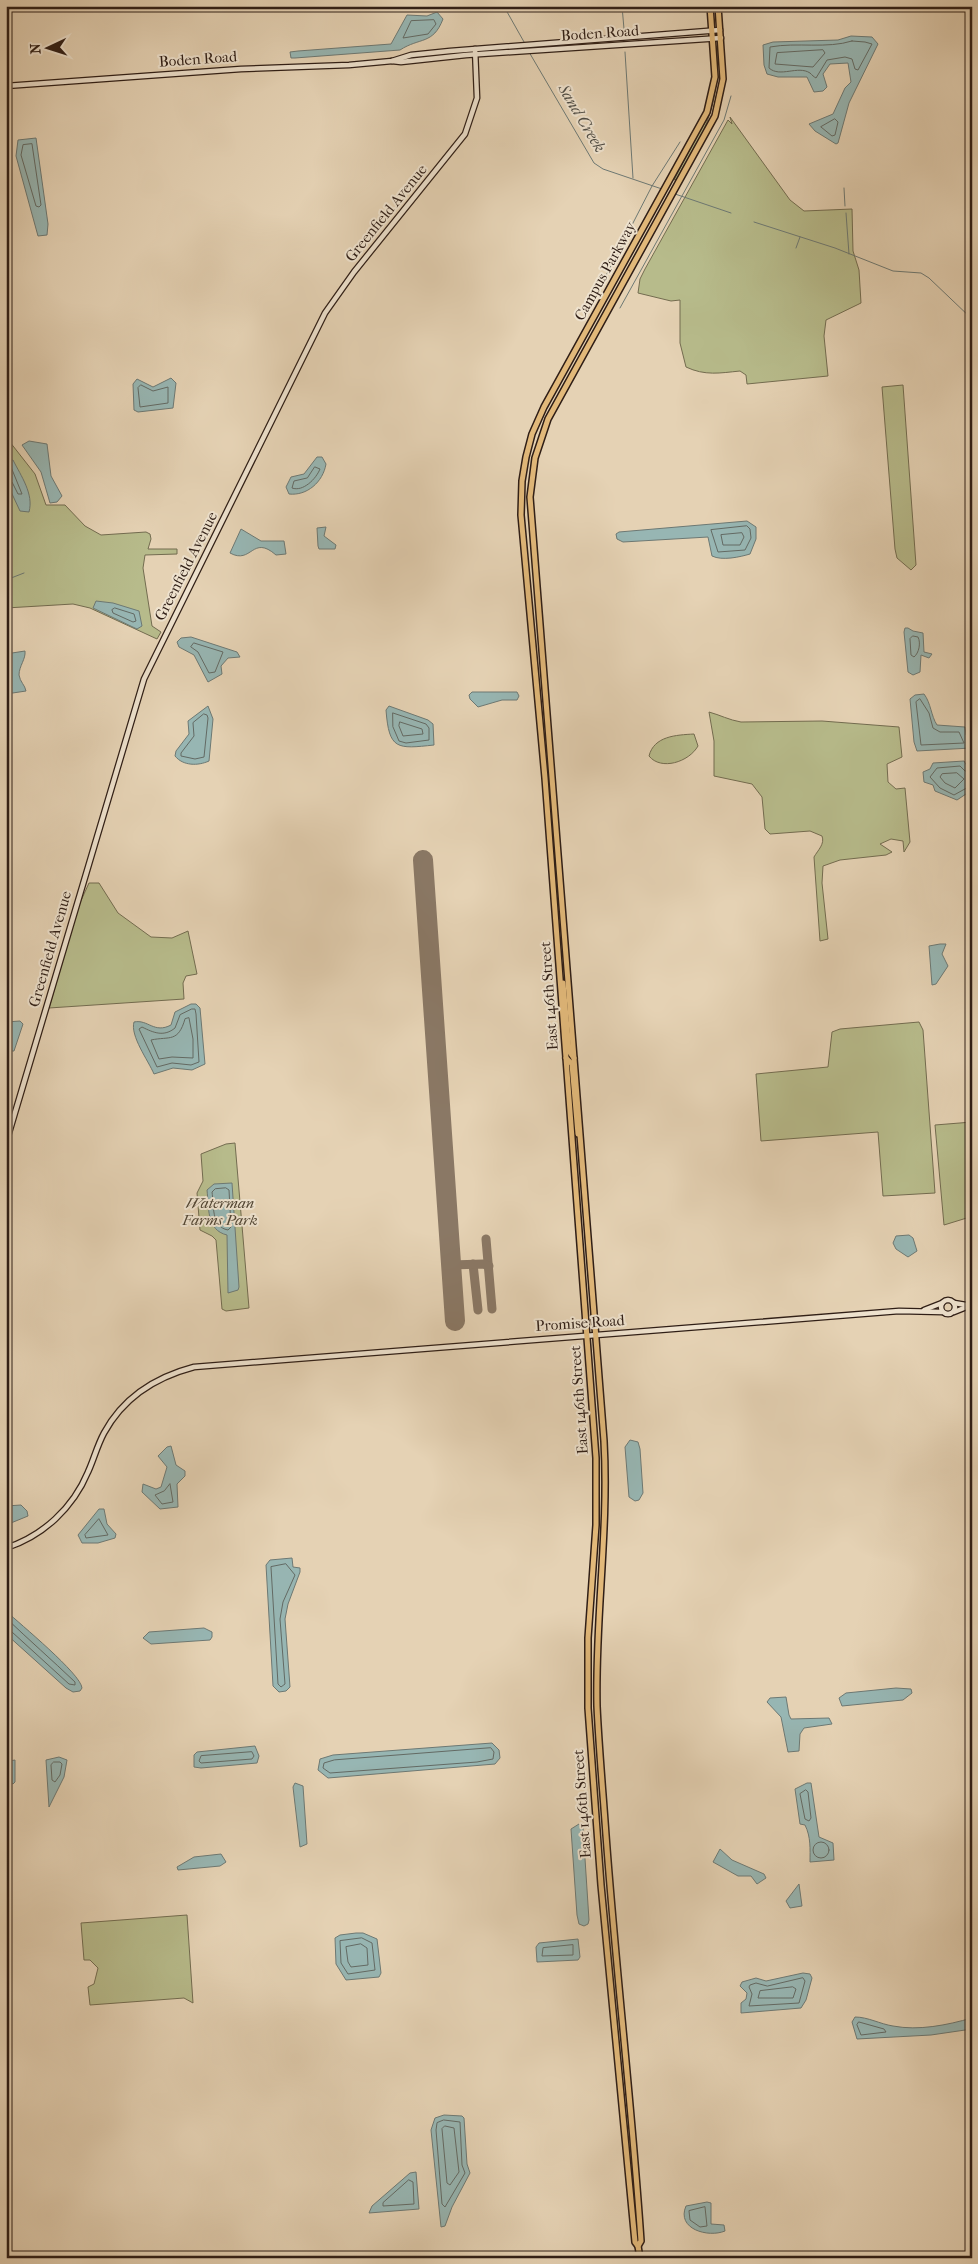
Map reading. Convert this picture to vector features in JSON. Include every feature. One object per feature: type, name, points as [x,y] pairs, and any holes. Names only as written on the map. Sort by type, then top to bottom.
[{"type":"main road","name":"Campus Parkway","points":[[524,550],[521,507],[522,481],[534,428],[552,392],[704,119],[711,100],[715,70],[710,6]]},
{"type":"main road","name":"Campus Parkway","points":[[533,550],[531,487],[535,458],[544,429],[558,400],[681,180],[706,133],[718,105],[723,79],[718,6]]},
{"type":"main road","name":"Boden Road","points":[[6,86],[241,68],[401,62],[475,51],[720,30]]},
{"type":"main road","name":"Boden Road","points":[[538,47],[721,38]]},
{"type":"main road","name":"Greenfield Avenue","points":[[6,1144],[101,816],[147,671],[325,312],[354,272],[465,134],[477,98],[475,51]]},
{"type":"main road","name":"East 146th Street","points":[[524,550],[566,1058],[597,1490],[596,1547],[588,1653],[590,1732],[621,2112],[635,2242],[638,2246],[640,2258]]},
{"type":"main road","name":"East 146th Street","points":[[533,550],[554,784],[596,1335],[606,1502],[598,1632],[597,1708],[610,1881],[637,2185],[641,2241],[638,2246]]},
{"type":"main road","points":[[559,968],[565,994],[569,1051],[575,1059]]},
{"type":"main road","points":[[566,1058],[572,1064],[576,1121],[582,1149]]},
{"type":"main road","points":[[947,1300],[971,1306],[949,1314],[942,1312],[942,1303],[947,1300]]},
{"type":"main road","name":"Promise Road","points":[[922,1310],[942,1303]]},
{"type":"main road","points":[[954,1303],[954,1312]]},
{"type":"main road","name":"Promise Road","points":[[6,1548],[41,1530],[67,1507],[83,1482],[98,1445],[110,1424],[138,1394],[161,1379],[184,1370],[206,1365],[240,1362],[587,1335],[922,1310],[942,1312]]},
{"type":"green space","points":[[717,46],[717,66],[717,75],[715,47]]},
{"type":"green space","points":[[711,109],[697,145],[679,178],[674,180]]},
{"type":"green space","points":[[730,117],[790,200],[804,211],[852,209],[853,251],[859,270],[861,303],[826,320],[824,336],[828,376],[747,384],[746,375],[740,371],[706,373],[686,367],[680,343],[680,300],[671,301],[638,293],[640,279],[645,269],[728,120],[732,124]]},
{"type":"green space","points":[[903,385],[916,565],[911,570],[897,558],[895,549],[882,387]]},
{"type":"green space","points":[[6,437],[35,474],[46,505],[65,505],[85,526],[101,535],[146,532],[150,534],[151,539],[148,549],[177,549],[177,554],[145,555],[143,568],[152,626],[161,632],[157,639],[90,608],[73,604],[6,608],[6,523],[8,513],[6,506]]},
{"type":"green space","points":[[709,712],[741,722],[822,721],[899,727],[902,757],[887,764],[888,782],[896,789],[905,788],[910,842],[904,852],[903,841],[891,839],[880,844],[892,852],[886,855],[840,860],[823,866],[822,883],[828,939],[820,941],[814,857],[822,844],[822,836],[810,831],[770,834],[765,829],[762,797],[752,784],[714,776],[714,741]]},
{"type":"green space","points":[[694,734],[698,746],[694,752],[682,760],[667,764],[654,761],[649,756],[656,744],[667,738]]},
{"type":"green space","points":[[89,883],[99,883],[118,913],[151,937],[172,938],[188,931],[197,974],[186,976],[183,983],[184,999],[49,1008],[79,905]]},
{"type":"green space","points":[[919,1022],[923,1030],[935,1193],[883,1196],[878,1132],[761,1141],[756,1074],[828,1067],[832,1032],[840,1029]]},
{"type":"green space","points":[[972,1122],[972,1227],[970,1217],[944,1225],[935,1125]]},
{"type":"green space","name":"Waterman Farms Park","points":[[235,1143],[249,1308],[226,1311],[222,1309],[216,1240],[200,1230],[197,1193],[203,1181],[201,1154],[226,1144]]},
{"type":"green space","points":[[187,1915],[193,2003],[184,1998],[90,2005],[88,1987],[94,1984],[98,1968],[90,1960],[84,1960],[81,1923]]},
{"type":"water","points":[[437,12],[443,19],[435,33],[400,50],[291,58],[290,52],[391,44],[407,15],[427,16]]},
{"type":"water","points":[[851,36],[872,37],[878,44],[849,103],[838,143],[836,144],[815,131],[809,124],[833,114],[845,88],[851,82],[848,63],[830,64],[823,74],[827,87],[823,91],[814,92],[807,77],[778,77],[767,74],[764,65],[763,45],[773,42],[838,40]]},
{"type":"water","points":[[36,138],[48,224],[47,235],[38,236],[16,156],[18,140]]},
{"type":"water","points":[[171,378],[176,383],[173,408],[138,412],[134,410],[133,384],[137,379],[153,387]]},
{"type":"water","points":[[29,441],[47,444],[51,476],[62,496],[57,502],[50,503],[41,472],[22,445]]},
{"type":"water","points":[[317,457],[322,457],[326,464],[318,482],[302,493],[289,494],[286,487],[291,477],[304,474]]},
{"type":"water","points":[[6,460],[13,460],[26,485],[30,499],[29,512],[20,511],[6,481]]},
{"type":"water","points":[[747,521],[756,527],[756,539],[750,554],[731,558],[712,556],[708,537],[623,542],[617,539],[616,534],[619,532]]},
{"type":"water","points":[[326,527],[324,536],[336,545],[335,549],[319,549],[317,528]]},
{"type":"water","points":[[241,529],[261,541],[284,541],[286,554],[276,555],[268,549],[262,548],[257,548],[237,556],[230,553]]},
{"type":"water","points":[[96,601],[113,603],[139,611],[142,626],[137,629],[93,608]]},
{"type":"water","points":[[905,628],[923,633],[924,652],[932,654],[929,658],[921,655],[920,672],[913,675],[908,672],[904,632]]},
{"type":"water","points":[[191,637],[237,652],[240,657],[228,658],[221,666],[222,674],[208,682],[194,655],[179,647],[177,642],[181,638]]},
{"type":"water","points":[[25,651],[19,675],[26,691],[6,694],[6,658],[12,653]]},
{"type":"water","points":[[472,692],[517,692],[519,696],[517,700],[502,700],[478,707],[470,699],[469,695]]},
{"type":"water","points":[[924,694],[937,725],[965,727],[966,735],[972,739],[971,748],[917,751],[914,742],[910,699],[915,695]]},
{"type":"water","points":[[208,706],[213,719],[209,761],[200,764],[182,762],[175,756],[176,751],[189,734],[188,721]]},
{"type":"water","points":[[389,706],[428,720],[433,724],[434,745],[411,747],[397,744],[393,740],[387,723],[386,710]]},
{"type":"water","points":[[964,761],[967,766],[972,768],[972,782],[969,792],[957,800],[935,791],[933,785],[924,782],[923,772],[930,769],[933,763]]},
{"type":"water","points":[[946,944],[942,954],[948,966],[936,984],[932,985],[929,946]]},
{"type":"water","points":[[191,1004],[196,1004],[200,1008],[205,1064],[192,1070],[173,1068],[154,1074],[137,1041],[133,1028],[134,1022],[143,1022],[160,1028],[165,1027],[171,1025],[175,1012]]},
{"type":"water","points":[[20,1021],[23,1024],[14,1051],[10,1051],[6,1047],[6,1022]]},
{"type":"water","points":[[232,1183],[239,1287],[238,1290],[228,1293],[227,1235],[215,1228],[212,1223],[207,1190],[214,1184]]},
{"type":"water","points":[[909,1235],[913,1238],[917,1251],[908,1257],[896,1249],[893,1243],[896,1236]]},
{"type":"water","points":[[630,1440],[638,1442],[640,1449],[643,1493],[639,1500],[635,1501],[629,1497],[625,1447]]},
{"type":"water","points":[[171,1446],[176,1465],[185,1471],[185,1476],[177,1484],[178,1507],[160,1509],[142,1492],[143,1484],[156,1489],[161,1487],[167,1467],[158,1456],[167,1447]]},
{"type":"water","points":[[21,1505],[27,1511],[28,1516],[6,1525],[6,1506]]},
{"type":"water","points":[[99,1509],[104,1509],[107,1524],[116,1534],[115,1538],[98,1543],[82,1543],[78,1535]]},
{"type":"water","points":[[292,1558],[293,1567],[300,1568],[300,1572],[288,1604],[285,1619],[290,1687],[286,1691],[279,1692],[273,1686],[266,1565],[270,1560]]},
{"type":"water","points":[[6,1611],[72,1672],[82,1688],[80,1691],[73,1692],[66,1688],[6,1634]]},
{"type":"water","points":[[204,1628],[212,1632],[210,1640],[151,1644],[143,1638],[149,1632]]},
{"type":"water","points":[[896,1688],[911,1689],[912,1693],[903,1700],[842,1706],[839,1698],[846,1693]]},
{"type":"water","points":[[786,1697],[791,1719],[829,1718],[832,1724],[804,1728],[800,1734],[799,1751],[788,1752],[781,1717],[767,1702],[770,1698]]},
{"type":"water","points":[[492,1743],[499,1750],[500,1758],[495,1764],[328,1778],[318,1770],[320,1759],[333,1755]]},
{"type":"water","points":[[255,1746],[259,1756],[257,1763],[194,1767],[194,1755],[197,1752]]},
{"type":"water","points":[[59,1757],[67,1760],[64,1777],[49,1807],[46,1760]]},
{"type":"water","points":[[15,1760],[15,1782],[13,1784],[6,1781],[9,1761]]},
{"type":"water","points":[[295,1783],[303,1786],[307,1844],[300,1847],[293,1787]]},
{"type":"water","points":[[811,1783],[819,1837],[833,1843],[834,1860],[810,1862],[810,1843],[805,1825],[800,1824],[795,1789]]},
{"type":"water","points":[[579,1824],[583,1828],[589,1920],[588,1924],[584,1926],[579,1924],[577,1915],[571,1829]]},
{"type":"water","points":[[720,1849],[732,1860],[764,1874],[766,1878],[757,1884],[751,1876],[738,1876],[713,1862]]},
{"type":"water","points":[[221,1854],[226,1862],[220,1866],[178,1870],[177,1867],[194,1857]]},
{"type":"water","points":[[799,1884],[802,1906],[790,1908],[786,1901]]},
{"type":"water","points":[[363,1933],[377,1939],[381,1973],[379,1977],[346,1980],[336,1964],[335,1938],[340,1935]]},
{"type":"water","points":[[578,1939],[580,1957],[578,1960],[537,1962],[536,1947],[539,1943]]},
{"type":"water","points":[[803,1973],[810,1974],[812,1978],[806,2000],[801,2008],[741,2013],[741,2003],[746,1999],[747,1993],[740,1986],[742,1982],[756,1978],[766,1981]]},
{"type":"water","points":[[855,2017],[893,2026],[913,2028],[943,2025],[972,2018],[972,2029],[931,2035],[857,2039],[852,2022]]},
{"type":"water","points":[[444,2115],[462,2116],[464,2118],[467,2164],[470,2173],[452,2207],[445,2226],[441,2227],[431,2130],[435,2118]]},
{"type":"water","points":[[416,2172],[419,2209],[369,2213],[372,2206],[410,2173]]},
{"type":"water","points":[[711,2203],[711,2224],[724,2225],[725,2231],[710,2233],[695,2230],[685,2221],[686,2206]]},
{"type":"waterway","points":[[622,6],[624,29]]},
{"type":"waterway","name":"Sand Creek","points":[[506,10],[528,49]]},
{"type":"waterway","name":"Sand Creek","points":[[529,52],[594,163],[603,169],[662,189]]},
{"type":"waterway","points":[[625,52],[633,178]]},
{"type":"waterway","points":[[620,308],[724,120],[731,96]]},
{"type":"waterway","points":[[596,295],[652,186],[680,142]]},
{"type":"waterway","points":[[844,188],[845,206]]},
{"type":"waterway","name":"Sand Creek","points":[[675,194],[731,213]]},
{"type":"waterway","points":[[846,213],[849,254]]},
{"type":"waterway","name":"Sand Creek","points":[[754,222],[835,248],[893,271],[921,273],[929,278],[972,319]]},
{"type":"waterway","points":[[796,248],[800,237]]},
{"type":"waterway","points":[[6,580],[24,573]]},
{"type":"taxiway","points":[[486,1239],[492,1309]]},
{"type":"taxiway","points":[[473,1264],[478,1310]]},
{"type":"taxiway","points":[[451,1265],[483,1264],[489,1266]]},
{"type":"runway","points":[[423,860],[455,1321]]}]
